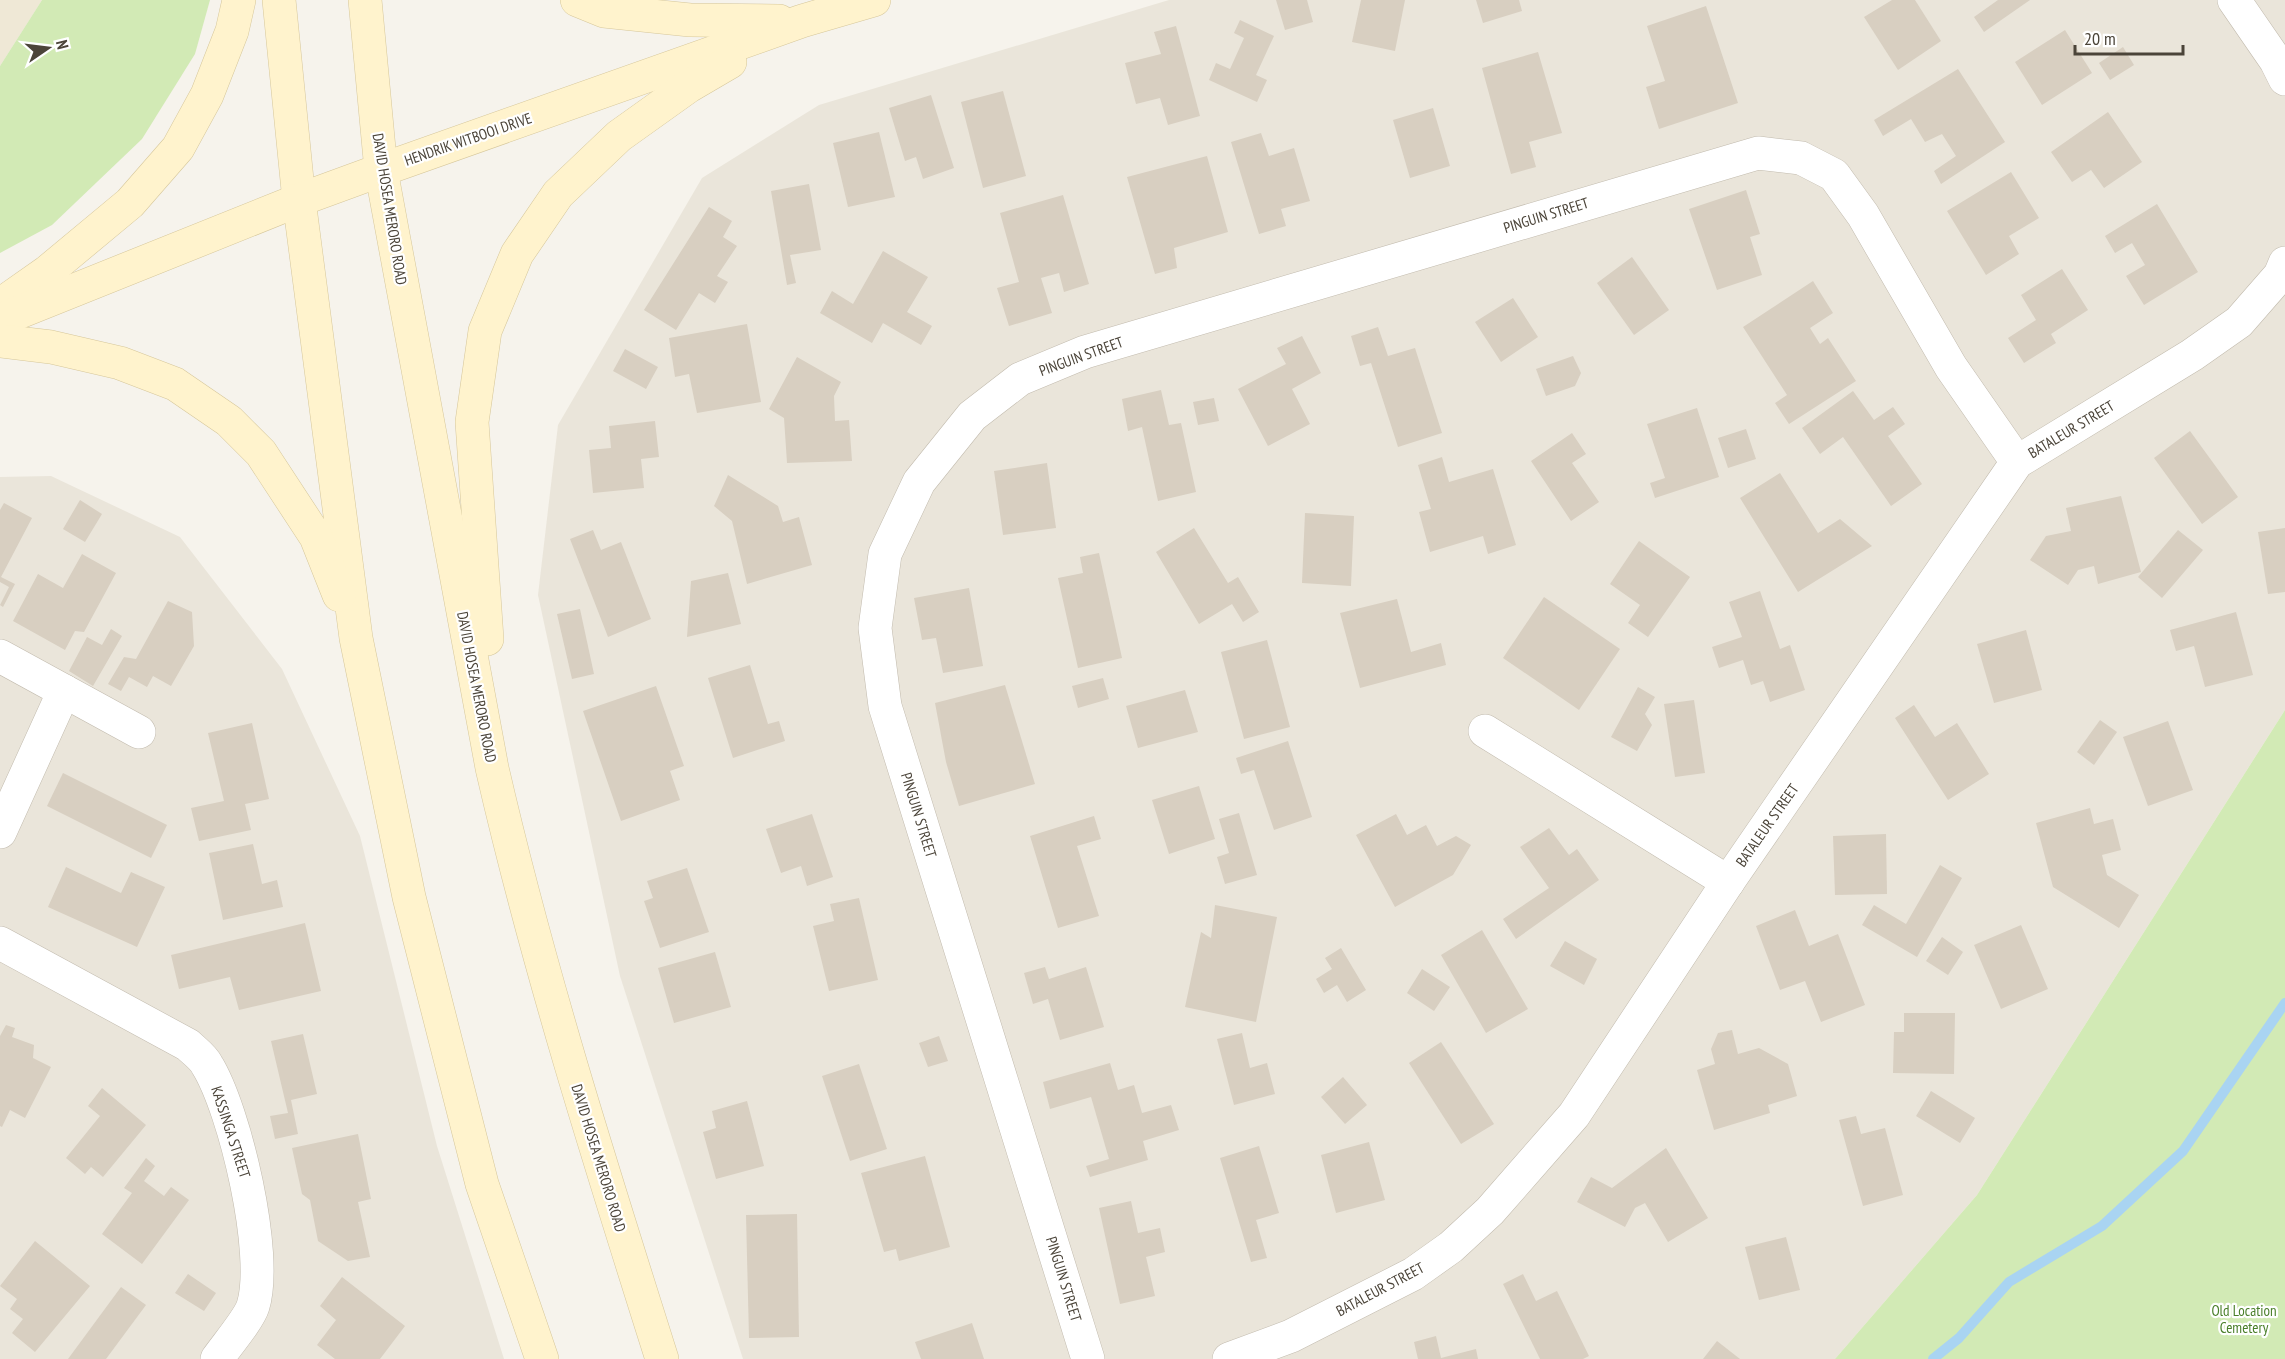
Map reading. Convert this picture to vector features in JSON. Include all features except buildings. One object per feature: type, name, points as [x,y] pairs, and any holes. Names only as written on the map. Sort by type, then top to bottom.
[{"type":"main road","points":[[0,305],[47,272],[130,203],[178,148],[207,95],[232,31],[239,0]]},
{"type":"main road","points":[[279,0],[299,200],[356,638],[409,897],[482,1184],[542,1359]]},
{"type":"main road","name":"DAVID HOSEA MERORO ROAD","points":[[365,0],[381,170],[492,768],[513,858],[560,1029],[662,1359]]},
{"type":"main road","points":[[577,0],[604,11],[690,20],[802,21]]},
{"type":"main road","name":"HENDRIK WITBOOI DRIVE","points":[[0,320],[299,200],[802,21],[874,0]]},
{"type":"main road","points":[[492,768],[489,669],[472,422],[485,332],[517,254],[558,194],[619,136],[689,86],[802,21]]},
{"type":"main road","points":[[0,340],[51,347],[120,363],[175,384],[229,421],[261,453],[316,537],[356,638]]},
{"type":"street","points":[[2234,0],[2285,79]]},
{"type":"street","name":"PINGUIN STREET","points":[[1088,1359],[885,706],[875,627],[885,554],[919,482],[972,416],[1020,379],[1084,352],[1758,153],[1801,158],[1834,175],[1863,215],[1951,367],[2017,462]]},
{"type":"street","name":"BATALEUR STREET","points":[[1229,1359],[1291,1336],[1413,1274],[1451,1248],[1490,1211],[1574,1115],[1728,882],[2017,462],[2193,355],[2239,321],[2280,275],[2285,263]]},
{"type":"street","points":[[0,656],[139,732]]},
{"type":"street","points":[[0,832],[64,691]]},
{"type":"street","points":[[1485,731],[1728,882]]},
{"type":"street","name":"KASSINGA STREET","points":[[0,942],[188,1045],[207,1063],[224,1104],[248,1185],[259,1267],[253,1307],[217,1359]]},
{"type":"shaded area","points":[[0,0],[42,0],[0,66]]},
{"type":"shaded area","points":[[1169,0],[2285,0],[2285,710],[1977,1195],[1835,1359],[743,1359],[620,976],[538,595],[558,425],[702,178],[819,105]]},
{"type":"shaded area","points":[[51,476],[180,537],[282,669],[360,836],[437,1146],[504,1359],[0,1359],[0,477]]},
{"type":"green space","points":[[42,0],[210,0],[195,54],[142,139],[52,225],[0,253],[0,66]]},
{"type":"green space","name":"Old Location Cemetery","points":[[2285,710],[2285,1359],[1835,1359],[1977,1195]]},
{"type":"waterway","points":[[1933,1359],[1959,1338],[2009,1282],[2102,1226],[2183,1151],[2285,1003]]}]
